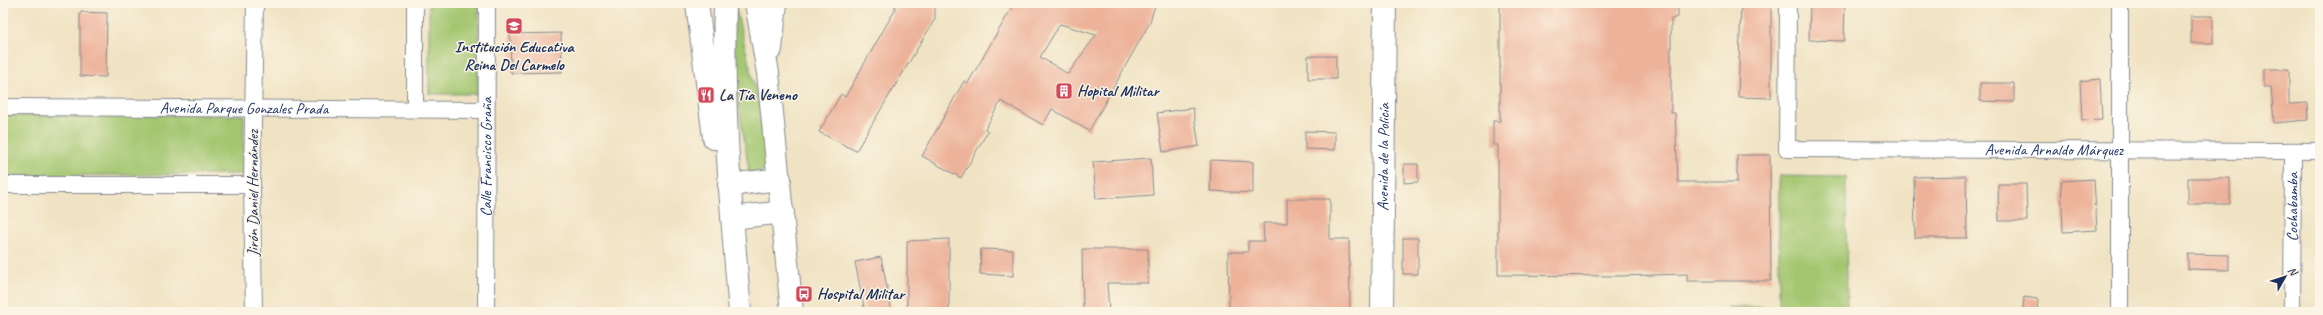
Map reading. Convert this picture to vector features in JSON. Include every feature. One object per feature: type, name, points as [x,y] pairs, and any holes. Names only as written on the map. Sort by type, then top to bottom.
[{"type":"main road","points":[[698,3],[718,173],[726,205],[732,218]]},
{"type":"main road","points":[[725,3],[724,41],[729,185],[740,312]]},
{"type":"main road","points":[[756,3],[768,72],[792,312]]},
{"type":"main road","points":[[768,72],[776,3]]},
{"type":"main road","name":"Avenida de la Policía","points":[[1382,312],[1385,3]]},
{"type":"main road","points":[[729,185],[780,180]]},
{"type":"main road","points":[[732,218],[783,212]]},
{"type":"street","name":"Jirón Daniel Hernández","points":[[254,312],[252,185],[255,3]]},
{"type":"street","points":[[415,3],[415,108]]},
{"type":"street","name":"Calle Francisco Graña","points":[[486,312],[485,110],[487,3]]},
{"type":"street","name":"Avenida Arnaldo Márquez","points":[[1788,3],[1788,149],[2320,151]]},
{"type":"street","points":[[2120,3],[2120,312]]},
{"type":"street","name":"Avenida Parque Gonzales Prada","points":[[3,107],[415,108],[485,110]]},
{"type":"street","name":"Cochabamba","points":[[2292,312],[2293,150]]},
{"type":"street","points":[[3,185],[252,185]]},
{"type":"green space","points":[[429,3],[479,3],[478,94],[429,94]]},
{"type":"green space","points":[[735,5],[764,126],[766,166],[763,171],[754,173],[749,171],[734,77]]},
{"type":"green space","points":[[3,115],[244,115],[243,174],[3,176]]},
{"type":"green space","points":[[1779,176],[1846,177],[1847,312],[1728,312],[1728,307],[1779,307]]},
{"type":"building","points":[[895,3],[935,3],[935,19],[856,151],[819,132],[841,94],[845,97],[895,10]]},
{"type":"building","name":"Hopital Militar","points":[[1011,3],[1156,3],[1149,24],[1089,131],[1052,109],[1043,125],[1001,101],[985,129],[988,131],[961,178],[922,156],[964,81],[968,83],[1011,9]],"holes":[[[1060,24],[1096,35],[1068,74],[1040,57]]]},
{"type":"building","points":[[1500,3],[1678,3],[1678,17],[1671,19],[1671,113],[1675,113],[1678,182],[1737,182],[1737,155],[1770,155],[1771,281],[1687,281],[1687,274],[1618,276],[1498,275],[1498,145],[1493,145],[1493,121],[1500,121]]},
{"type":"building","points":[[1741,3],[1771,3],[1771,98],[1738,97]]},
{"type":"building","points":[[1810,3],[1845,3],[1844,41],[1809,40]]},
{"type":"building","points":[[80,12],[107,13],[106,77],[80,76]]},
{"type":"building","points":[[2191,16],[2213,16],[2213,43],[2191,43]]},
{"type":"building","points":[[561,33],[562,72],[511,73],[510,34]]},
{"type":"building","points":[[1308,56],[1336,56],[1336,79],[1308,79]]},
{"type":"building","points":[[2264,69],[2289,69],[2289,104],[2307,103],[2308,120],[2274,123],[2271,87],[2264,87]]},
{"type":"building","points":[[2100,79],[2102,119],[2082,120],[2080,81]]},
{"type":"building","points":[[1980,83],[2014,83],[2014,102],[1980,101]]},
{"type":"building","points":[[1193,108],[1199,146],[1163,152],[1157,113]]},
{"type":"building","points":[[1305,131],[1335,132],[1335,150],[1305,149]]},
{"type":"building","points":[[1151,158],[1153,195],[1096,199],[1093,162]]},
{"type":"building","points":[[1211,160],[1253,162],[1253,193],[1210,191]]},
{"type":"building","points":[[1404,164],[1418,164],[1418,182],[1404,183]]},
{"type":"building","points":[[1966,176],[1967,238],[1915,238],[1914,177]]},
{"type":"building","points":[[2188,178],[2230,178],[2230,204],[2188,204]]},
{"type":"building","points":[[2094,179],[2097,230],[2063,232],[2061,181]]},
{"type":"building","points":[[1998,184],[2026,184],[2027,221],[1999,221]]},
{"type":"building","points":[[1287,199],[1330,199],[1330,239],[1349,239],[1350,312],[1229,312],[1228,252],[1248,252],[1248,241],[1264,241],[1263,223],[1287,223]]},
{"type":"building","points":[[1403,238],[1418,238],[1418,274],[1403,274]]},
{"type":"building","points":[[949,239],[949,312],[907,312],[907,241]]},
{"type":"building","points":[[981,249],[1013,250],[1013,276],[980,274]]},
{"type":"building","points":[[1082,249],[1148,249],[1148,283],[1107,283],[1109,312],[1083,312]]},
{"type":"building","points":[[2188,254],[2229,255],[2229,270],[2188,269]]},
{"type":"building","points":[[881,257],[892,312],[865,312],[855,262]]},
{"type":"building","points":[[2024,297],[2038,299],[2037,312],[2023,312]]},
{"type":"place","name":"Institución Educativa Reina Del Carmelo","points":[[514,26]]},
{"type":"place","name":"Hopital Militar","points":[[1064,91]]},
{"type":"place","name":"La Tía Veneno","points":[[706,95]]},
{"type":"place","name":"Hospital Militar","points":[[804,294]]}]
